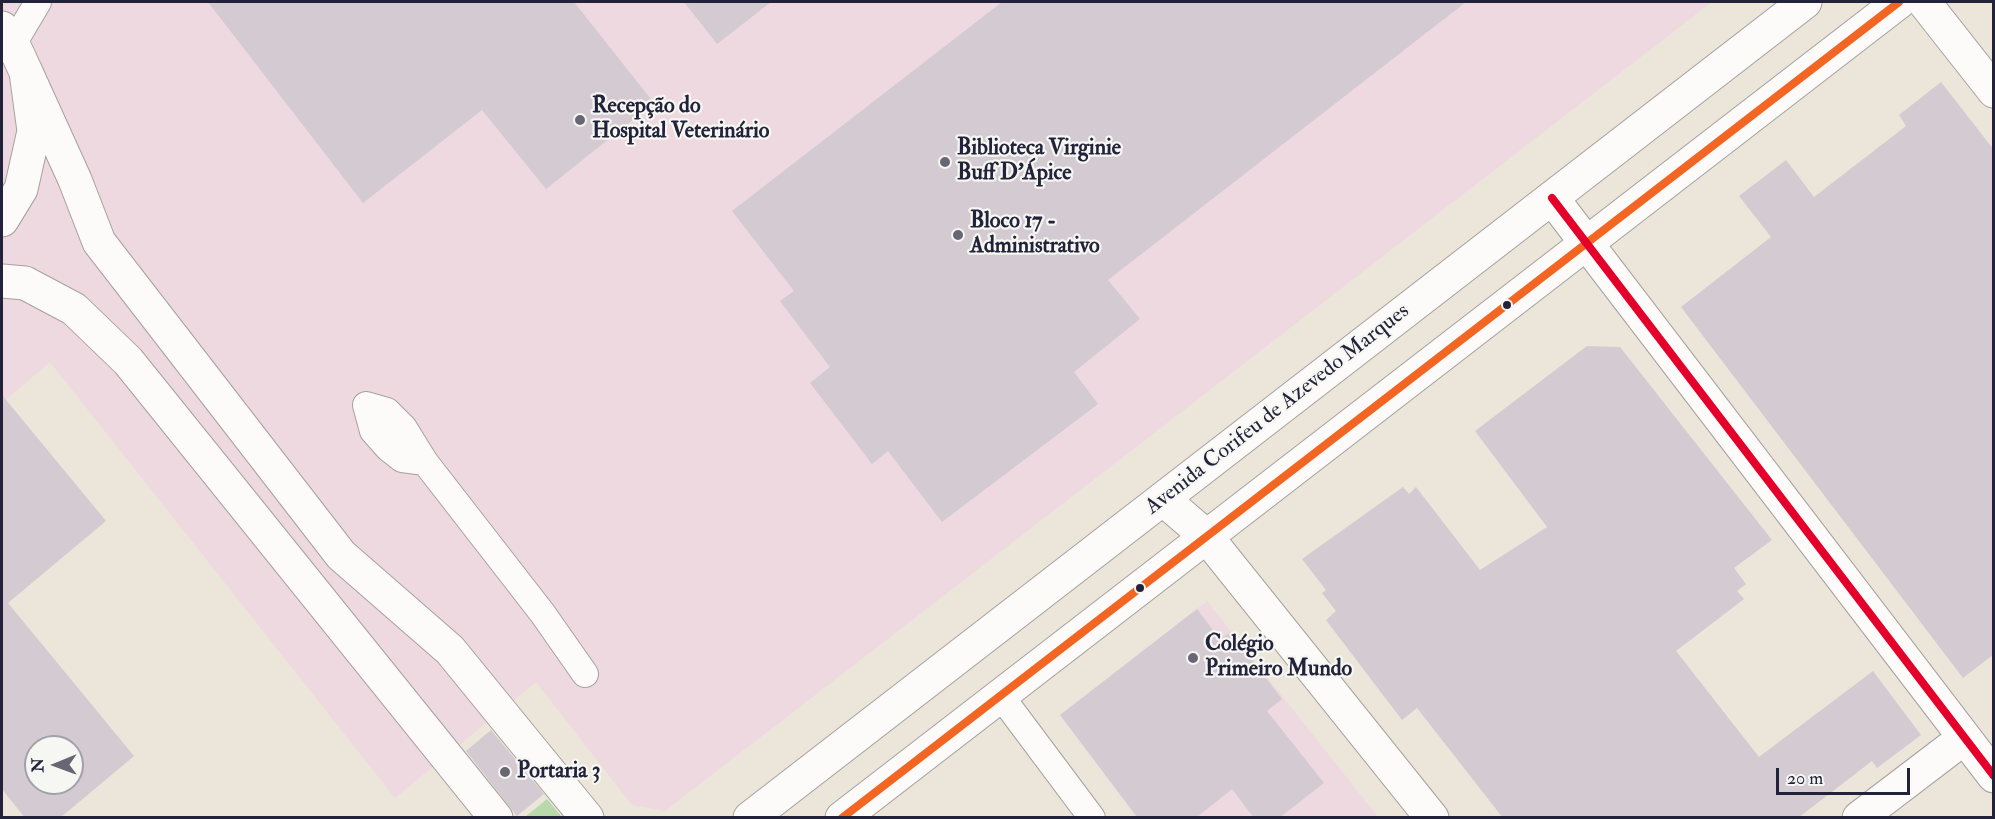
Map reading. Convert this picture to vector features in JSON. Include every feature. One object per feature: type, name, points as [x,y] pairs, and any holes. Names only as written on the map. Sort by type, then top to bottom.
[{"type":"street","name":"Avenida Corifeu de Azevedo Marques","points":[[750,818],[1806,2]]},
{"type":"street","points":[[842,818],[1899,2]]},
{"type":"street","points":[[1924,2],[1994,91]]},
{"type":"street","points":[[2,220],[21,189],[34,130],[14,48]]},
{"type":"street","points":[[14,48],[75,180],[99,242],[341,555],[450,650],[587,818]]},
{"type":"street","points":[[1551,198],[1994,776]]},
{"type":"street","points":[[2,281],[25,284],[74,309],[128,361],[496,818]]},
{"type":"street","points":[[1163,499],[1206,536],[1432,818]]},
{"type":"street","points":[[1859,818],[1964,738]]},
{"type":"lane","points":[[14,48],[38,2]]},
{"type":"lane","points":[[425,462],[543,614],[585,674]]},
{"type":"lane","points":[[1000,695],[1092,818]]},
{"type":"shaded area","points":[[2,2],[1712,2],[665,811],[632,805],[536,682],[395,798],[50,362],[2,403]]},
{"type":"shaded area","name":"Colégio Primeiro Mundo","points":[[1207,601],[1378,817],[1136,817],[1060,715]]},
{"type":"green space","points":[[547,799],[562,817],[525,817]]},
{"type":"building","points":[[208,2],[574,2],[654,103],[546,189],[482,110],[363,203]]},
{"type":"building","points":[[684,2],[771,2],[717,44]]},
{"type":"building","name":"Bloco 17 - Administrativo","points":[[1002,2],[1466,2],[1108,280],[1140,319],[1074,372],[1098,404],[942,522],[888,451],[872,464],[810,383],[830,367],[780,301],[794,291],[732,211]]},
{"type":"building","points":[[1941,82],[1994,150],[1994,654],[1963,678],[1681,307],[1771,237],[1739,196],[1786,160],[1814,197],[1906,126],[1899,115]]},
{"type":"building","points":[[1587,346],[1620,347],[1772,540],[1734,568],[1746,584],[1737,591],[1744,599],[1676,651],[1759,757],[1873,671],[1921,735],[1877,768],[1872,761],[1798,818],[1503,818],[1417,708],[1402,720],[1326,620],[1336,611],[1322,593],[1326,590],[1302,559],[1403,487],[1409,494],[1416,487],[1480,570],[1547,527],[1475,431]]},
{"type":"building","points":[[2,395],[106,521],[8,603],[134,756],[60,818],[25,818],[2,789]]},
{"type":"building","name":"Colégio Primeiro Mundo","points":[[1197,609],[1220,639],[1231,632],[1282,699],[1267,711],[1324,783],[1279,818],[1254,818],[1232,789],[1196,818],[1138,818],[1060,715]]},
{"type":"building","name":"Portaria 3","points":[[491,730],[544,794],[517,816],[466,751]]},
{"type":"transit line","points":[[842,818],[1899,2]]},
{"type":"transit line","points":[[1552,198],[1994,776]]},
{"type":"place","name":"Recepção do Hospital Veterinário","points":[[580,120]]},
{"type":"place","name":"Biblioteca Virginie Buff D'Ápice","points":[[945,162]]},
{"type":"place","name":"Bloco 17 - Administrativo","points":[[958,235]]},
{"type":"place","name":"Colégio Primeiro Mundo","points":[[1193,658]]},
{"type":"place","name":"Portaria 3","points":[[505,772]]}]
